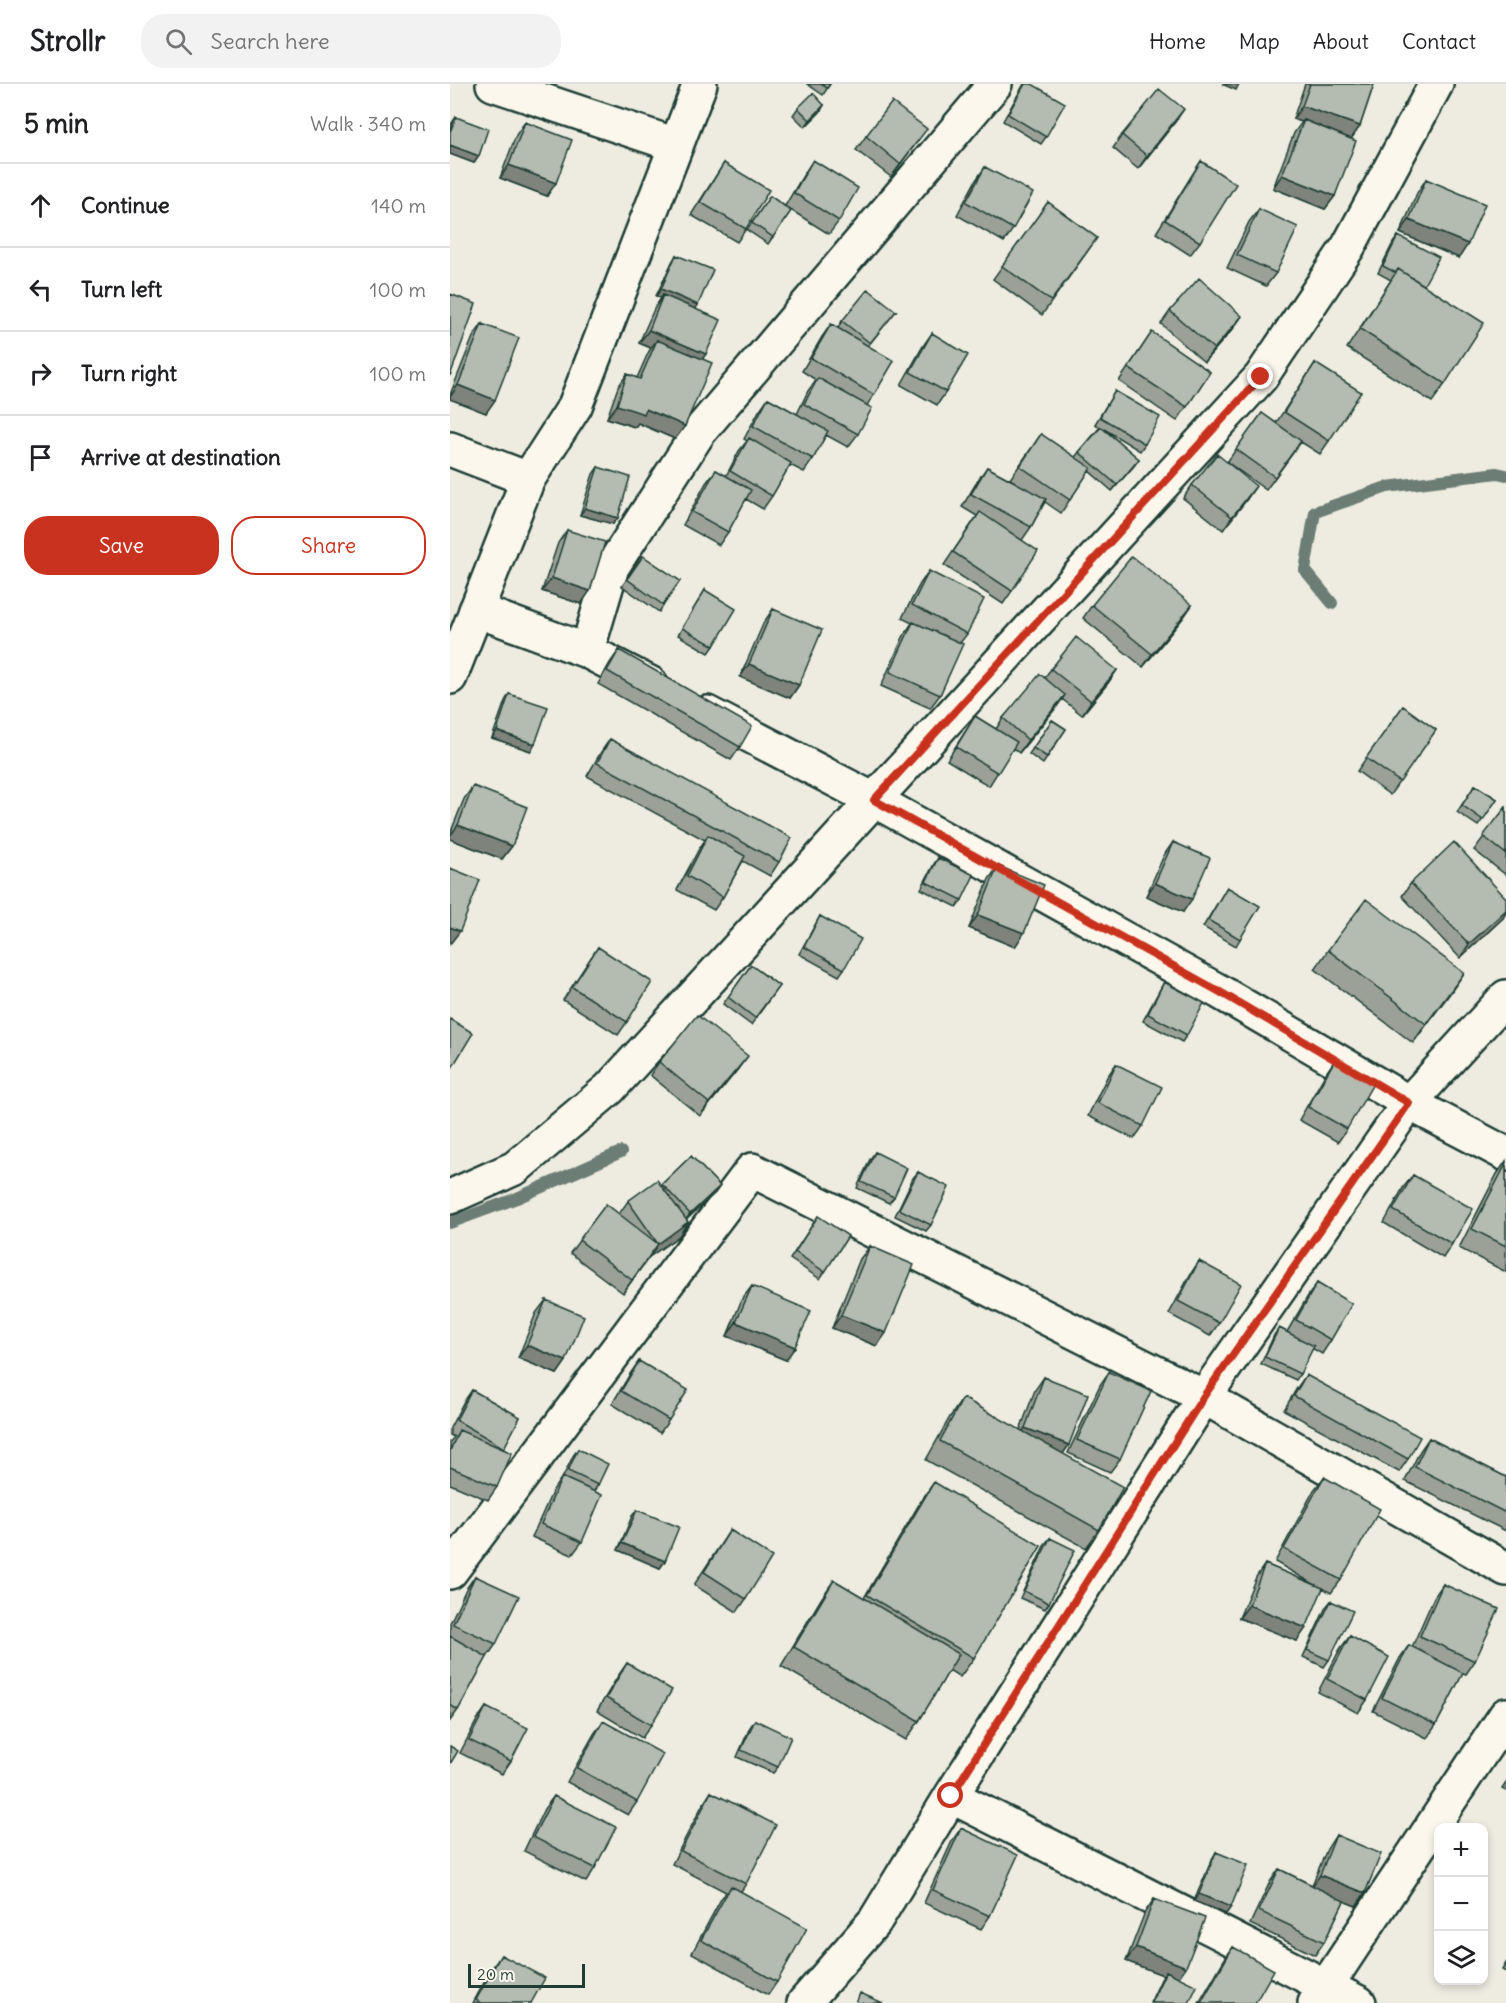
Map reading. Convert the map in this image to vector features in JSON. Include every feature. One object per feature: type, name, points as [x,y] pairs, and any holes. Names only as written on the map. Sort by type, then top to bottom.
[{"type":"street","points":[[493,84],[676,145]]},
{"type":"street","points":[[450,677],[528,479],[574,405],[700,84]]},
{"type":"street","points":[[587,651],[612,567],[699,432],[994,84]]},
{"type":"street","points":[[450,1197],[515,1168],[609,1089],[1261,377],[1348,247],[1436,84]]},
{"type":"street","points":[[450,449],[528,479]]},
{"type":"street","points":[[476,610],[587,651],[874,800],[1220,992],[1409,1103],[1506,1154]]},
{"type":"street","points":[[804,2003],[875,1921],[951,1796],[1204,1396],[1409,1103],[1506,996]]},
{"type":"street","points":[[450,1572],[752,1170],[1204,1396],[1506,1569]]},
{"type":"street","points":[[1320,1994],[1506,1715]]},
{"type":"street","points":[[951,1796],[1320,1994],[1359,2003]]},
{"type":"building","points":[[1025,84],[1032,84],[1065,103],[1046,137],[1008,114]]},
{"type":"building","points":[[1310,84],[1374,84],[1360,126],[1302,106]]},
{"type":"building","points":[[1159,89],[1184,109],[1147,156],[1122,135]]},
{"type":"building","points":[[813,93],[824,105],[810,120],[798,108]]},
{"type":"building","points":[[892,102],[927,129],[900,164],[866,136]]},
{"type":"building","points":[[456,117],[488,129],[479,156],[450,145],[450,132]]},
{"type":"building","points":[[1304,120],[1356,141],[1335,196],[1282,175]]},
{"type":"building","points":[[525,122],[572,140],[556,183],[509,165]]},
{"type":"building","points":[[813,160],[858,188],[839,221],[794,193]]},
{"type":"building","points":[[1201,161],[1236,184],[1200,242],[1165,220]]},
{"type":"building","points":[[724,163],[769,190],[746,229],[700,202]]},
{"type":"building","points":[[985,167],[1033,193],[1013,229],[966,202]]},
{"type":"building","points":[[1426,179],[1485,204],[1468,244],[1409,220]]},
{"type":"building","points":[[770,196],[791,211],[773,237],[752,223]]},
{"type":"building","points":[[1048,202],[1097,238],[1051,301],[1002,266]]},
{"type":"building","points":[[1259,209],[1298,227],[1276,273],[1237,255]]},
{"type":"building","points":[[1398,236],[1439,257],[1424,285],[1398,269],[1396,273],[1383,266]]},
{"type":"building","points":[[676,255],[713,270],[698,305],[661,289]]},
{"type":"building","points":[[1398,269],[1484,323],[1445,384],[1360,329]]},
{"type":"building","points":[[1199,278],[1242,316],[1214,349],[1170,311]]},
{"type":"building","points":[[868,289],[896,311],[870,343],[842,321]]},
{"type":"building","points":[[450,294],[476,304],[450,376]]},
{"type":"building","points":[[663,295],[721,320],[706,354],[649,330]]},
{"type":"building","points":[[482,324],[519,338],[495,400],[458,385]]},
{"type":"building","points":[[831,324],[894,361],[874,395],[811,358]]},
{"type":"building","points":[[1152,332],[1210,372],[1187,407],[1128,368]]},
{"type":"building","points":[[932,333],[968,355],[946,392],[910,372]]},
{"type":"building","points":[[657,340],[712,363],[685,426],[646,409],[644,414],[617,405],[627,374],[640,379]]},
{"type":"building","points":[[1315,363],[1361,392],[1329,441],[1284,412]]},
{"type":"building","points":[[818,378],[872,408],[858,434],[804,404]]},
{"type":"building","points":[[1115,391],[1160,417],[1145,444],[1100,417]]},
{"type":"building","points":[[768,398],[828,431],[813,459],[753,426]]},
{"type":"building","points":[[1262,413],[1301,441],[1275,477],[1236,449]]},
{"type":"building","points":[[1101,427],[1139,459],[1117,485],[1079,452]]},
{"type":"building","points":[[1041,434],[1091,468],[1070,500],[1020,466]]},
{"type":"building","points":[[749,438],[791,463],[772,496],[730,471]]},
{"type":"building","points":[[1217,454],[1256,486],[1232,517],[1192,485]]},
{"type":"building","points":[[598,467],[630,477],[618,518],[585,508]]},
{"type":"building","points":[[987,467],[1046,499],[1031,527],[971,494]]},
{"type":"building","points":[[716,470],[751,490],[728,532],[692,512]]},
{"type":"building","points":[[980,512],[1038,551],[1012,591],[953,552]]},
{"type":"building","points":[[567,530],[605,542],[590,591],[552,578]]},
{"type":"building","points":[[643,556],[680,581],[663,605],[627,579]]},
{"type":"building","points":[[1132,556],[1192,605],[1152,654],[1092,605]]},
{"type":"building","points":[[929,571],[984,599],[967,634],[912,605]]},
{"type":"building","points":[[705,590],[736,609],[714,646],[682,628]]},
{"type":"building","points":[[773,609],[822,630],[799,685],[749,664]]},
{"type":"building","points":[[913,622],[963,644],[940,695],[890,672]]},
{"type":"building","points":[[1076,637],[1117,670],[1091,701],[1051,669]]},
{"type":"building","points":[[619,650],[752,726],[740,747],[607,671]]},
{"type":"building","points":[[1040,674],[1065,695],[1028,740],[1003,718]]},
{"type":"building","points":[[509,694],[548,707],[535,744],[497,731]]},
{"type":"building","points":[[1403,706],[1436,730],[1400,782],[1366,758]]},
{"type":"building","points":[[975,716],[1017,742],[998,773],[956,747]]},
{"type":"building","points":[[1052,720],[1066,729],[1047,757],[1033,748]]},
{"type":"building","points":[[610,739],[792,838],[779,862],[597,763]]},
{"type":"building","points":[[1475,785],[1497,799],[1483,820],[1462,805]]},
{"type":"building","points":[[473,786],[527,807],[512,846],[458,825]]},
{"type":"building","points":[[1506,807],[1506,854],[1483,836]]},
{"type":"building","points":[[708,835],[745,856],[723,897],[687,876]]},
{"type":"building","points":[[1173,842],[1210,858],[1192,899],[1155,883]]},
{"type":"building","points":[[1454,842],[1506,898],[1506,910],[1469,944],[1411,883]]},
{"type":"building","points":[[938,858],[974,875],[962,900],[926,882]]},
{"type":"building","points":[[998,866],[1044,885],[1024,933],[978,915]]},
{"type":"building","points":[[450,868],[480,880],[460,931],[450,927]]},
{"type":"building","points":[[1227,887],[1260,906],[1240,939],[1208,920]]},
{"type":"building","points":[[1366,899],[1464,973],[1426,1024],[1328,950]]},
{"type":"building","points":[[820,916],[861,939],[844,969],[804,947]]},
{"type":"building","points":[[598,947],[652,982],[627,1022],[572,987]]},
{"type":"building","points":[[751,965],[779,986],[755,1018],[728,997]]},
{"type":"building","points":[[1164,982],[1204,1003],[1187,1035],[1148,1014]]},
{"type":"building","points":[[697,1015],[748,1056],[709,1103],[659,1062]]},
{"type":"building","points":[[450,1019],[473,1033],[450,1071]]},
{"type":"building","points":[[1335,1060],[1374,1082],[1347,1129],[1308,1107]]},
{"type":"building","points":[[1116,1064],[1162,1087],[1143,1126],[1098,1103]]},
{"type":"building","points":[[875,1152],[907,1168],[894,1197],[861,1182]]},
{"type":"building","points":[[691,1156],[720,1186],[690,1214],[662,1184]]},
{"type":"building","points":[[1506,1164],[1506,1246],[1472,1229]]},
{"type":"building","points":[[918,1172],[949,1187],[931,1225],[899,1209]]},
{"type":"building","points":[[1413,1175],[1473,1209],[1452,1244],[1393,1210]]},
{"type":"building","points":[[657,1180],[688,1222],[658,1244],[628,1201]]},
{"type":"building","points":[[606,1204],[658,1244],[632,1280],[579,1240]]},
{"type":"building","points":[[818,1216],[848,1236],[825,1272],[795,1252]]},
{"type":"building","points":[[870,1246],[914,1265],[886,1333],[841,1315]]},
{"type":"building","points":[[1199,1261],[1241,1284],[1219,1323],[1178,1301]]},
{"type":"building","points":[[1317,1283],[1352,1304],[1331,1340],[1296,1320]]},
{"type":"building","points":[[752,1286],[811,1311],[795,1347],[736,1322]]},
{"type":"building","points":[[546,1300],[584,1316],[566,1361],[527,1345]]},
{"type":"building","points":[[1279,1328],[1314,1346],[1300,1374],[1265,1357]]},
{"type":"building","points":[[639,1361],[688,1390],[669,1420],[621,1391]]},
{"type":"building","points":[[1109,1372],[1151,1391],[1120,1459],[1077,1440]]},
{"type":"building","points":[[1306,1375],[1420,1437],[1408,1459],[1294,1396]]},
{"type":"building","points":[[1044,1377],[1088,1394],[1069,1445],[1025,1428]]},
{"type":"building","points":[[472,1390],[520,1417],[504,1448],[456,1420]]},
{"type":"building","points":[[963,1398],[1123,1487],[1099,1530],[940,1441]]},
{"type":"building","points":[[459,1430],[512,1453],[497,1487],[450,1467],[450,1451]]},
{"type":"building","points":[[1429,1438],[1506,1477],[1506,1513],[1415,1467]]},
{"type":"building","points":[[578,1449],[608,1464],[598,1485],[568,1471]]},
{"type":"building","points":[[562,1477],[602,1495],[582,1542],[541,1524]]},
{"type":"building","points":[[1324,1477],[1380,1509],[1341,1580],[1284,1549]]},
{"type":"building","points":[[934,1482],[1041,1546],[974,1658],[867,1595]]},
{"type":"building","points":[[637,1510],[679,1527],[665,1561],[622,1543]]},
{"type":"building","points":[[730,1530],[772,1557],[746,1599],[704,1572]]},
{"type":"building","points":[[1050,1538],[1075,1550],[1049,1603],[1024,1591]]},
{"type":"building","points":[[1265,1564],[1323,1588],[1306,1628],[1249,1605]]},
{"type":"building","points":[[475,1576],[519,1596],[496,1644],[453,1624]]},
{"type":"building","points":[[834,1580],[959,1654],[919,1721],[794,1647]]},
{"type":"building","points":[[1443,1584],[1499,1609],[1475,1661],[1420,1636]]},
{"type":"building","points":[[1331,1601],[1353,1611],[1329,1660],[1307,1650]]},
{"type":"building","points":[[450,1636],[487,1657],[458,1710],[450,1705]]},
{"type":"building","points":[[1350,1636],[1389,1657],[1367,1700],[1327,1679]]},
{"type":"building","points":[[1409,1645],[1463,1673],[1436,1725],[1382,1698]]},
{"type":"building","points":[[627,1663],[672,1690],[651,1725],[606,1698]]},
{"type":"building","points":[[486,1707],[528,1728],[511,1761],[469,1740]]},
{"type":"building","points":[[755,1720],[791,1737],[778,1767],[741,1750]]},
{"type":"building","points":[[603,1721],[663,1754],[637,1802],[577,1768]]},
{"type":"building","points":[[450,1746],[458,1751],[450,1764]]},
{"type":"building","points":[[711,1792],[776,1825],[746,1884],[681,1851]]},
{"type":"building","points":[[554,1796],[616,1827],[595,1868],[533,1837]]},
{"type":"building","points":[[961,1828],[1018,1855],[990,1916],[933,1890]]},
{"type":"building","points":[[1336,1835],[1381,1854],[1365,1893],[1320,1875]]},
{"type":"building","points":[[1216,1852],[1248,1865],[1231,1907],[1199,1894]]},
{"type":"building","points":[[1279,1869],[1344,1901],[1324,1942],[1259,1911]]},
{"type":"building","points":[[731,1886],[807,1928],[777,1982],[701,1940]]},
{"type":"building","points":[[1154,1899],[1205,1918],[1186,1967],[1136,1947]]},
{"type":"building","points":[[1233,1947],[1274,1970],[1255,2003],[1201,2003]]},
{"type":"building","points":[[501,1955],[545,1978],[531,2003],[481,2003],[476,2000]]},
{"type":"building","points":[[1166,1971],[1197,1986],[1189,2003],[1151,2003]]},
{"type":"building","points":[[860,1993],[883,2003],[856,2003]]},
{"type":"waterway","points":[[1332,603],[1305,570],[1315,512],[1387,487],[1497,473],[1506,475]]},
{"type":"waterway","points":[[450,1223],[517,1198],[621,1152]]},
{"type":"route","points":[[951,1796],[1204,1396],[1409,1103],[1220,992],[874,800],[1261,377]]}]
